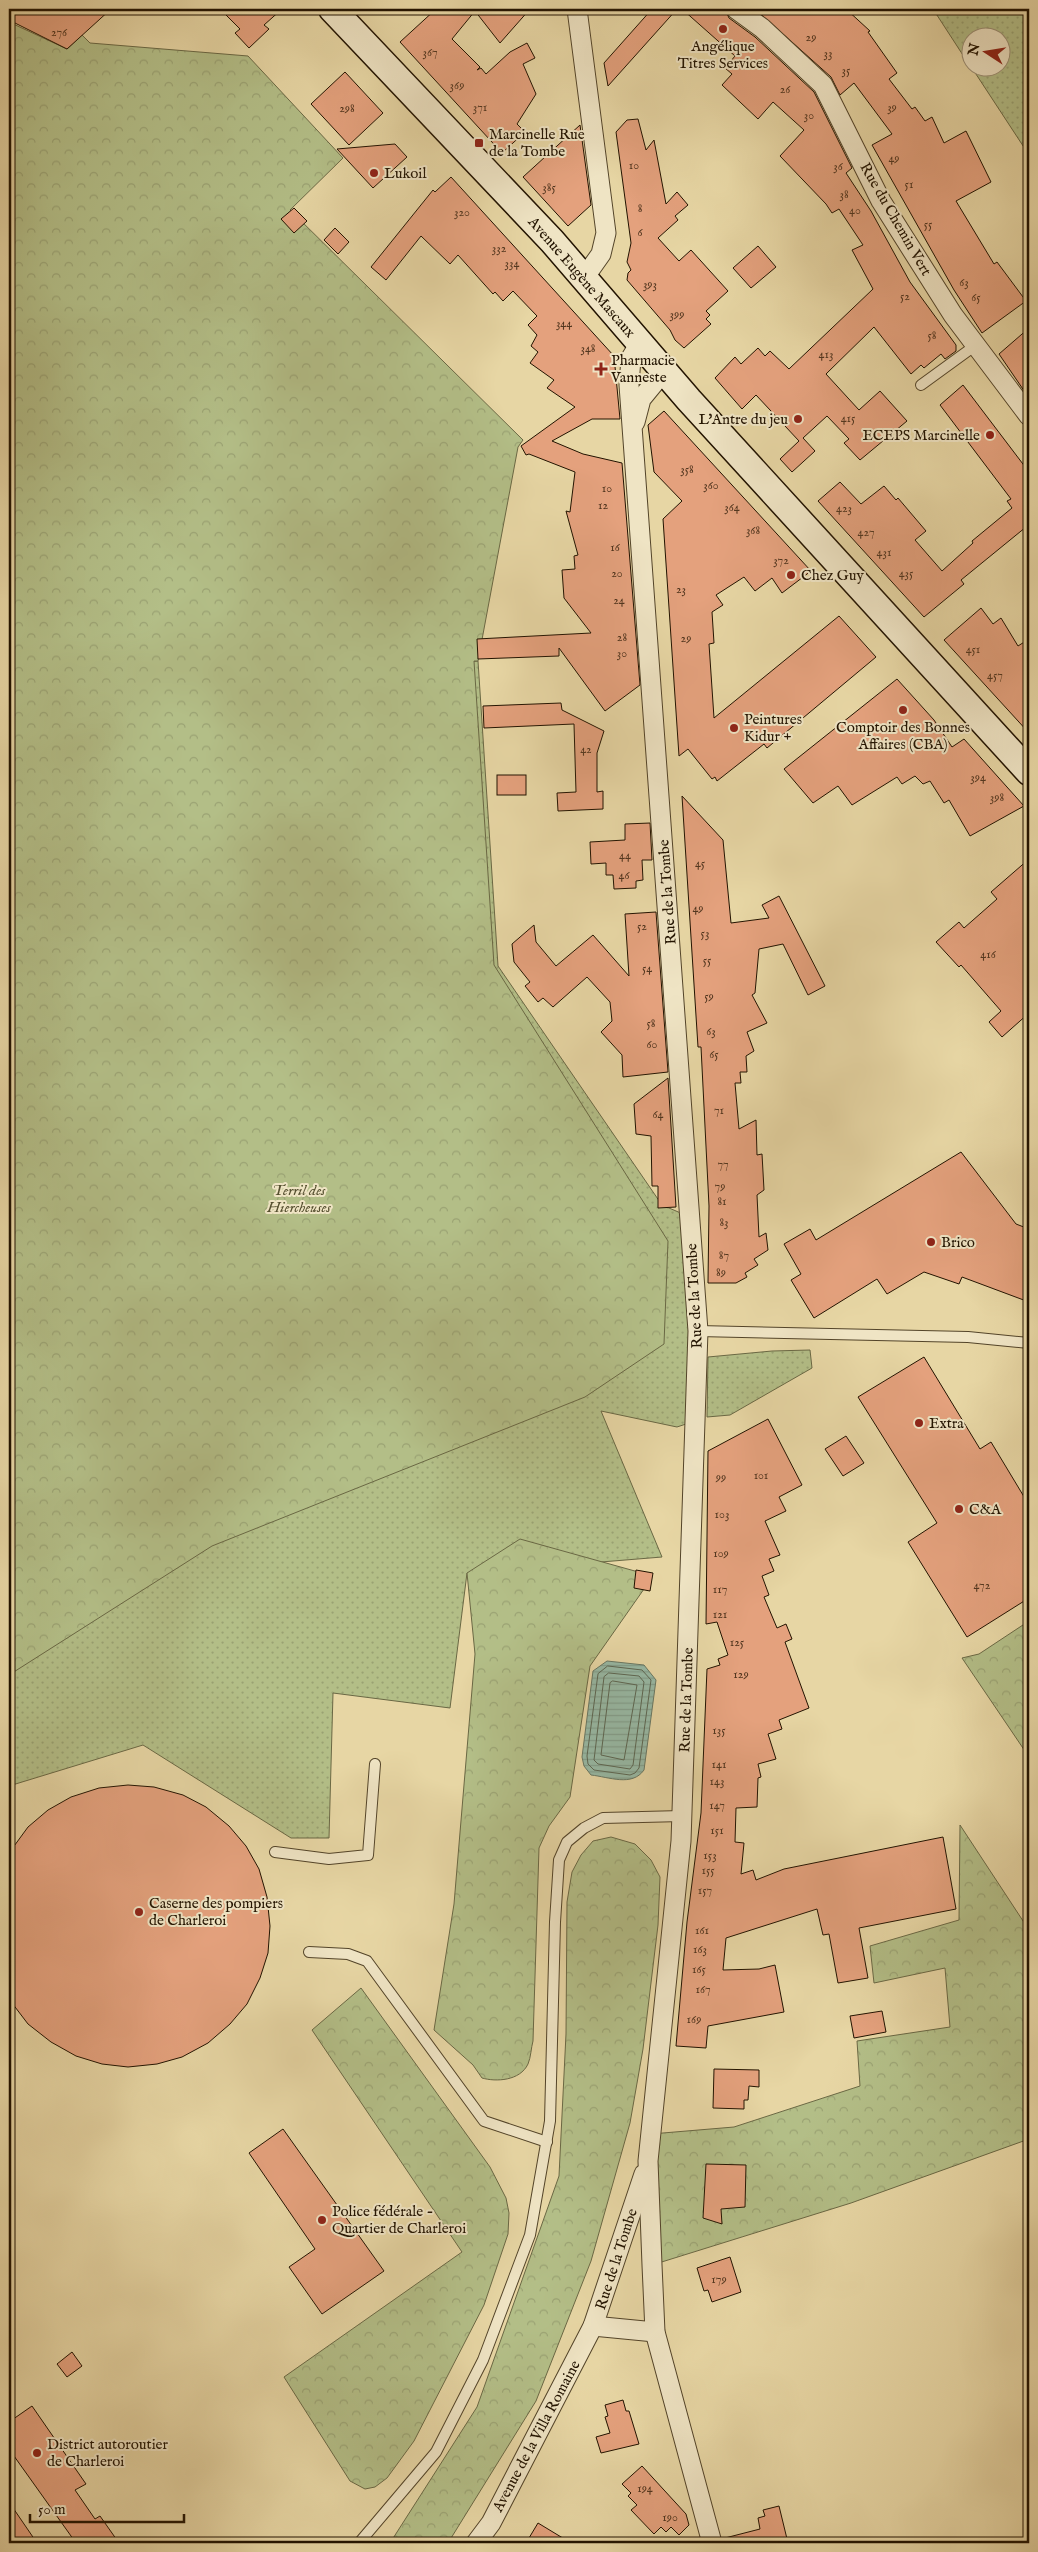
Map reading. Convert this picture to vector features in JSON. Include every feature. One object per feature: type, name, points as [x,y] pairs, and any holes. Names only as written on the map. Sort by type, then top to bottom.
[{"type":"main road","name":"Avenue Eugène Mascaux","points":[[332,9],[552,241],[664,371],[1029,772]]},
{"type":"street","points":[[577,9],[606,232],[601,254],[584,278]]},
{"type":"street","name":"Rue du Chemin Vert","points":[[736,9],[762,28],[824,85],[881,201],[953,315],[1029,416]]},
{"type":"street","name":"Rue de la Tombe","points":[[640,343],[632,358],[629,385],[698,1331],[682,1816],[648,2161],[655,2332],[712,2543]]},
{"type":"street","name":"Rue de la Tombe","points":[[633,430],[642,399],[664,371]]},
{"type":"street","name":"Rue de la Tombe","points":[[648,2161],[593,2326],[655,2332]]},
{"type":"street","name":"Avenue de la Villa Romaine","points":[[476,2543],[491,2523],[593,2326]]},
{"type":"lane","points":[[921,385],[976,345]]},
{"type":"lane","points":[[698,1331],[968,1337],[1029,1343]]},
{"type":"lane","points":[[275,1852],[329,1859],[368,1855],[375,1764]]},
{"type":"lane","points":[[359,2543],[436,2452],[483,2360],[530,2235],[550,2121],[559,1860],[567,1842],[584,1828],[604,1818],[682,1816]]},
{"type":"lane","points":[[309,1952],[348,1954],[367,1961],[484,2121],[547,2142]]},
{"type":"green space","points":[[933,9],[1029,9],[1029,155],[979,78],[1010,78],[1010,28],[960,28],[960,51]]},
{"type":"green space","name":"Terril des Hiercheuses","points":[[9,22],[67,49],[82,35],[90,43],[248,56],[343,158],[290,210],[523,440],[518,447],[478,661],[474,661],[494,965],[668,1241],[664,1344],[585,1397],[212,1546],[9,1675]]},
{"type":"green space","name":"Terril des Hiercheuses","points":[[9,658],[414,667],[478,661],[498,966],[662,1205],[690,1217],[695,1421],[677,1427],[601,1411],[662,1557],[467,1573],[450,1708],[333,1693],[329,1838],[291,1838],[143,1745],[9,1786]]},
{"type":"green space","points":[[810,1350],[812,1368],[730,1415],[707,1417],[708,1357],[772,1351]]},
{"type":"green space","points":[[520,1539],[642,1573],[644,1589],[590,1666],[570,1797],[549,1826],[539,1848],[533,2041],[530,2058],[524,2070],[519,2074],[507,2079],[494,2080],[482,2078],[473,2065],[434,2030],[454,1904],[475,1654],[467,1573]]},
{"type":"green space","points":[[1029,1621],[1029,1757],[962,1658],[979,1654]]},
{"type":"green space","points":[[960,1825],[1029,1930],[1029,2139],[851,2203],[652,2265],[651,2134],[734,2127],[860,2086],[857,2041],[950,2027],[945,1968],[874,1983],[870,1946],[959,1920]]},
{"type":"green space","points":[[611,1837],[635,1844],[651,1860],[660,1877],[658,1925],[643,2049],[630,2123],[591,2261],[536,2401],[448,2543],[390,2543],[477,2407],[559,2176],[566,2034],[567,1902],[572,1872],[581,1855],[593,1841]]},
{"type":"green space","points":[[361,1988],[490,2167],[506,2198],[509,2213],[508,2234],[484,2305],[414,2441],[387,2478],[375,2487],[365,2489],[350,2481],[284,2377],[462,2252],[312,2030]]},
{"type":"water","points":[[607,1661],[644,1665],[656,1680],[644,1770],[639,1775],[627,1780],[591,1775],[584,1766],[582,1757],[593,1671]]},
{"type":"building","points":[[9,9],[111,9],[67,49],[9,20]]},
{"type":"building","points":[[220,9],[282,9],[264,25],[269,29],[249,48],[235,33],[240,29]]},
{"type":"building","points":[[436,9],[530,9],[500,43],[475,11],[452,39],[480,67],[477,70],[481,68],[486,74],[510,52],[527,43],[535,58],[523,64],[536,94],[517,124],[525,132],[502,153],[400,42]]},
{"type":"building","points":[[652,9],[677,9],[608,86],[604,63]]},
{"type":"building","points":[[682,9],[725,9],[729,18],[755,37],[814,92],[852,168],[846,173],[871,211],[910,282],[956,345],[956,351],[945,359],[941,354],[924,368],[921,365],[911,374],[874,327],[826,374],[859,410],[880,391],[907,421],[860,460],[844,443],[849,439],[827,416],[803,438],[815,451],[792,472],[780,459],[799,441],[756,395],[742,409],[715,378],[735,357],[741,364],[758,348],[765,356],[770,351],[789,369],[873,289],[852,250],[863,245],[839,209],[832,213],[826,204],[780,156],[804,130],[773,102],[758,119],[722,85],[732,74],[725,68],[735,56]]},
{"type":"building","points":[[755,9],[846,9],[870,31],[868,32],[897,73],[889,79],[912,109],[915,107],[925,121],[932,117],[944,143],[966,131],[991,182],[956,201],[994,264],[997,262],[1026,301],[982,333],[954,290],[872,145],[892,134],[854,83],[840,95],[831,77]]},
{"type":"building","name":"Lukoil","points":[[345,72],[383,113],[349,145],[311,104]]},
{"type":"building","points":[[638,119],[646,150],[654,140],[666,204],[677,192],[688,205],[675,216],[678,220],[658,238],[679,261],[691,250],[728,291],[706,311],[710,315],[706,319],[711,324],[684,348],[675,340],[670,330],[627,280],[628,273],[631,270],[627,262],[631,243],[616,132],[627,120]]},
{"type":"building","points":[[580,125],[591,205],[568,226],[523,177]]},
{"type":"building","name":"Lukoil","points":[[395,144],[407,157],[373,188],[337,149]]},
{"type":"building","points":[[451,177],[614,356],[620,419],[592,419],[552,441],[583,454],[622,463],[640,685],[605,711],[559,648],[559,656],[478,659],[477,639],[591,633],[564,598],[562,570],[575,569],[574,556],[578,555],[566,511],[570,512],[575,472],[529,454],[526,455],[521,446],[575,407],[547,388],[554,380],[530,363],[538,352],[531,346],[537,335],[528,325],[537,316],[513,291],[503,301],[495,292],[493,294],[458,255],[450,264],[421,236],[386,280],[371,267],[433,190],[435,192]]},
{"type":"building","points":[[294,208],[307,221],[294,233],[281,219]]},
{"type":"building","points":[[335,228],[349,242],[338,254],[324,240]]},
{"type":"building","points":[[758,246],[776,267],[751,288],[733,268]]},
{"type":"building","points":[[1029,328],[1029,398],[999,354]]},
{"type":"building","points":[[963,385],[1029,472],[1029,531],[1026,527],[961,580],[964,584],[924,617],[818,501],[840,482],[861,504],[884,486],[896,500],[898,498],[926,531],[915,540],[942,571],[973,543],[972,541],[1012,508],[1007,501],[1011,499],[940,405]]},
{"type":"building","points":[[664,411],[811,571],[782,593],[772,578],[755,591],[744,577],[716,595],[723,605],[712,612],[714,643],[709,644],[714,718],[839,616],[876,657],[767,748],[764,744],[717,781],[715,777],[712,779],[688,749],[679,756],[663,519],[682,501],[654,472],[648,425]]},
{"type":"building","points":[[981,608],[993,624],[1001,618],[1018,646],[1029,639],[1029,733],[944,640]]},
{"type":"building","points":[[897,679],[934,720],[952,747],[964,739],[1024,806],[970,836],[949,800],[944,803],[930,781],[923,784],[915,776],[902,784],[897,777],[852,805],[838,786],[813,803],[784,769]]},
{"type":"building","points":[[561,703],[562,710],[604,731],[597,753],[597,792],[603,791],[603,809],[558,811],[557,793],[576,792],[574,724],[484,728],[483,706]]},
{"type":"building","points":[[497,775],[526,775],[526,795],[497,795]]},
{"type":"building","points":[[682,796],[723,840],[731,923],[769,918],[762,905],[779,896],[825,986],[808,995],[783,944],[759,949],[755,993],[752,995],[767,1023],[747,1032],[754,1051],[746,1056],[747,1072],[740,1072],[741,1083],[735,1083],[739,1129],[756,1120],[757,1155],[762,1154],[764,1190],[757,1195],[759,1237],[766,1233],[768,1250],[754,1259],[758,1265],[745,1273],[747,1277],[736,1283],[708,1283],[709,1206],[701,1047],[698,1047]]},
{"type":"building","points":[[650,823],[652,860],[642,860],[643,880],[636,881],[636,888],[614,889],[613,875],[606,875],[606,863],[591,864],[590,842],[625,840],[625,824]]},
{"type":"building","points":[[1029,859],[1029,1013],[1002,1037],[989,1022],[1001,1011],[961,965],[959,967],[936,942],[959,922],[964,928],[997,899],[991,892]]},
{"type":"building","points":[[656,912],[668,1072],[623,1077],[622,1055],[601,1032],[612,1021],[610,1002],[587,977],[553,1007],[543,998],[538,1002],[525,986],[530,982],[514,962],[512,944],[534,925],[536,942],[556,966],[593,935],[629,976],[625,914]]},
{"type":"building","points":[[668,1078],[676,1207],[658,1208],[658,1186],[652,1186],[651,1136],[636,1134],[634,1104]]},
{"type":"building","name":"Brico","points":[[961,1152],[1016,1224],[1029,1229],[1029,1302],[962,1277],[959,1284],[924,1272],[887,1294],[877,1279],[814,1318],[791,1280],[801,1274],[784,1244],[810,1229],[816,1240]]},
{"type":"building","points":[[924,1357],[980,1449],[991,1442],[1029,1505],[1029,1598],[967,1637],[908,1542],[937,1523],[858,1397]]},
{"type":"building","points":[[768,1419],[802,1485],[779,1497],[786,1511],[765,1521],[780,1555],[769,1559],[774,1571],[762,1576],[769,1595],[764,1597],[777,1628],[786,1624],[792,1639],[785,1642],[809,1708],[779,1720],[782,1729],[768,1734],[776,1759],[758,1764],[761,1777],[758,1778],[757,1807],[736,1808],[735,1842],[744,1843],[741,1874],[753,1870],[756,1880],[784,1869],[943,1837],[956,1909],[859,1928],[868,1978],[838,1983],[829,1934],[823,1935],[817,1909],[726,1938],[723,1970],[759,1969],[775,1965],[784,2012],[708,2026],[706,2048],[676,2046],[687,1922],[701,1813],[707,1669],[720,1665],[718,1659],[728,1655],[717,1622],[706,1624],[708,1451]]},
{"type":"building","points":[[846,1436],[864,1463],[843,1476],[825,1449]]},
{"type":"building","points":[[636,1570],[653,1573],[650,1591],[634,1588]]},
{"type":"building","name":"Caserne des pompiers de Charleroi","points":[[128,1785],[154,1787],[183,1795],[206,1807],[229,1826],[246,1846],[259,1869],[267,1897],[270,1926],[268,1953],[260,1978],[247,2004],[230,2024],[208,2043],[182,2057],[157,2064],[128,2067],[102,2064],[76,2056],[51,2042],[28,2024],[9,1998],[9,1853],[28,1827],[48,1810],[71,1797],[99,1788]]},
{"type":"building","points":[[882,2011],[886,2032],[854,2038],[850,2016]]},
{"type":"building","points":[[714,2069],[759,2070],[759,2087],[749,2086],[748,2100],[744,2100],[744,2109],[713,2108]]},
{"type":"building","name":"Police fédérale - Quartier de Charleroi","points":[[283,2129],[384,2271],[322,2314],[289,2267],[315,2249],[249,2153]]},
{"type":"building","points":[[706,2164],[746,2165],[745,2207],[721,2209],[722,2224],[703,2218]]},
{"type":"building","points":[[730,2257],[741,2292],[712,2302],[708,2290],[704,2291],[697,2268]]},
{"type":"building","points":[[72,2352],[82,2366],[67,2377],[57,2364]]},
{"type":"building","points":[[623,2400],[626,2411],[629,2411],[639,2444],[601,2453],[596,2437],[610,2433],[605,2417],[608,2416],[605,2405]]},
{"type":"building","name":"District autoroutier de Charleroi","points":[[32,2406],[86,2484],[75,2490],[95,2519],[100,2516],[119,2543],[76,2543],[9,2449],[9,2422]]},
{"type":"building","points":[[642,2466],[686,2514],[689,2525],[679,2535],[671,2527],[666,2532],[661,2527],[654,2534],[631,2510],[637,2505],[628,2496],[631,2493],[622,2484]]},
{"type":"building","points":[[9,2502],[37,2543],[9,2543]]},
{"type":"building","points":[[779,2506],[788,2543],[726,2543],[725,2538],[760,2529],[758,2518],[765,2516],[763,2510]]},
{"type":"building","points":[[538,2523],[571,2543],[526,2543]]},
{"type":"place","name":"Angélique Titres Services","points":[[723,29]]},
{"type":"place","name":"Marcinelle Rue de la Tombe","points":[[479,143]]},
{"type":"place","name":"Lukoil","points":[[374,173]]},
{"type":"place","name":"Pharmacie Vanneste","points":[[601,369]]},
{"type":"place","name":"L'Antre du jeu","points":[[798,419]]},
{"type":"place","name":"ECEPS Marcinelle","points":[[990,435]]},
{"type":"place","name":"Chez Guy","points":[[791,575]]},
{"type":"place","name":"Comptoir des Bonnes Affaires (CBA)","points":[[903,710]]},
{"type":"place","name":"Peintures Kidur +","points":[[734,728]]},
{"type":"place","name":"Brico","points":[[931,1242]]},
{"type":"place","name":"Extra","points":[[919,1423]]},
{"type":"place","name":"C&A","points":[[959,1509]]},
{"type":"place","name":"Caserne des pompiers de Charleroi","points":[[139,1912]]},
{"type":"place","name":"Police fédérale - Quartier de Charleroi","points":[[322,2220]]},
{"type":"place","name":"District autoroutier de Charleroi","points":[[37,2453]]}]
